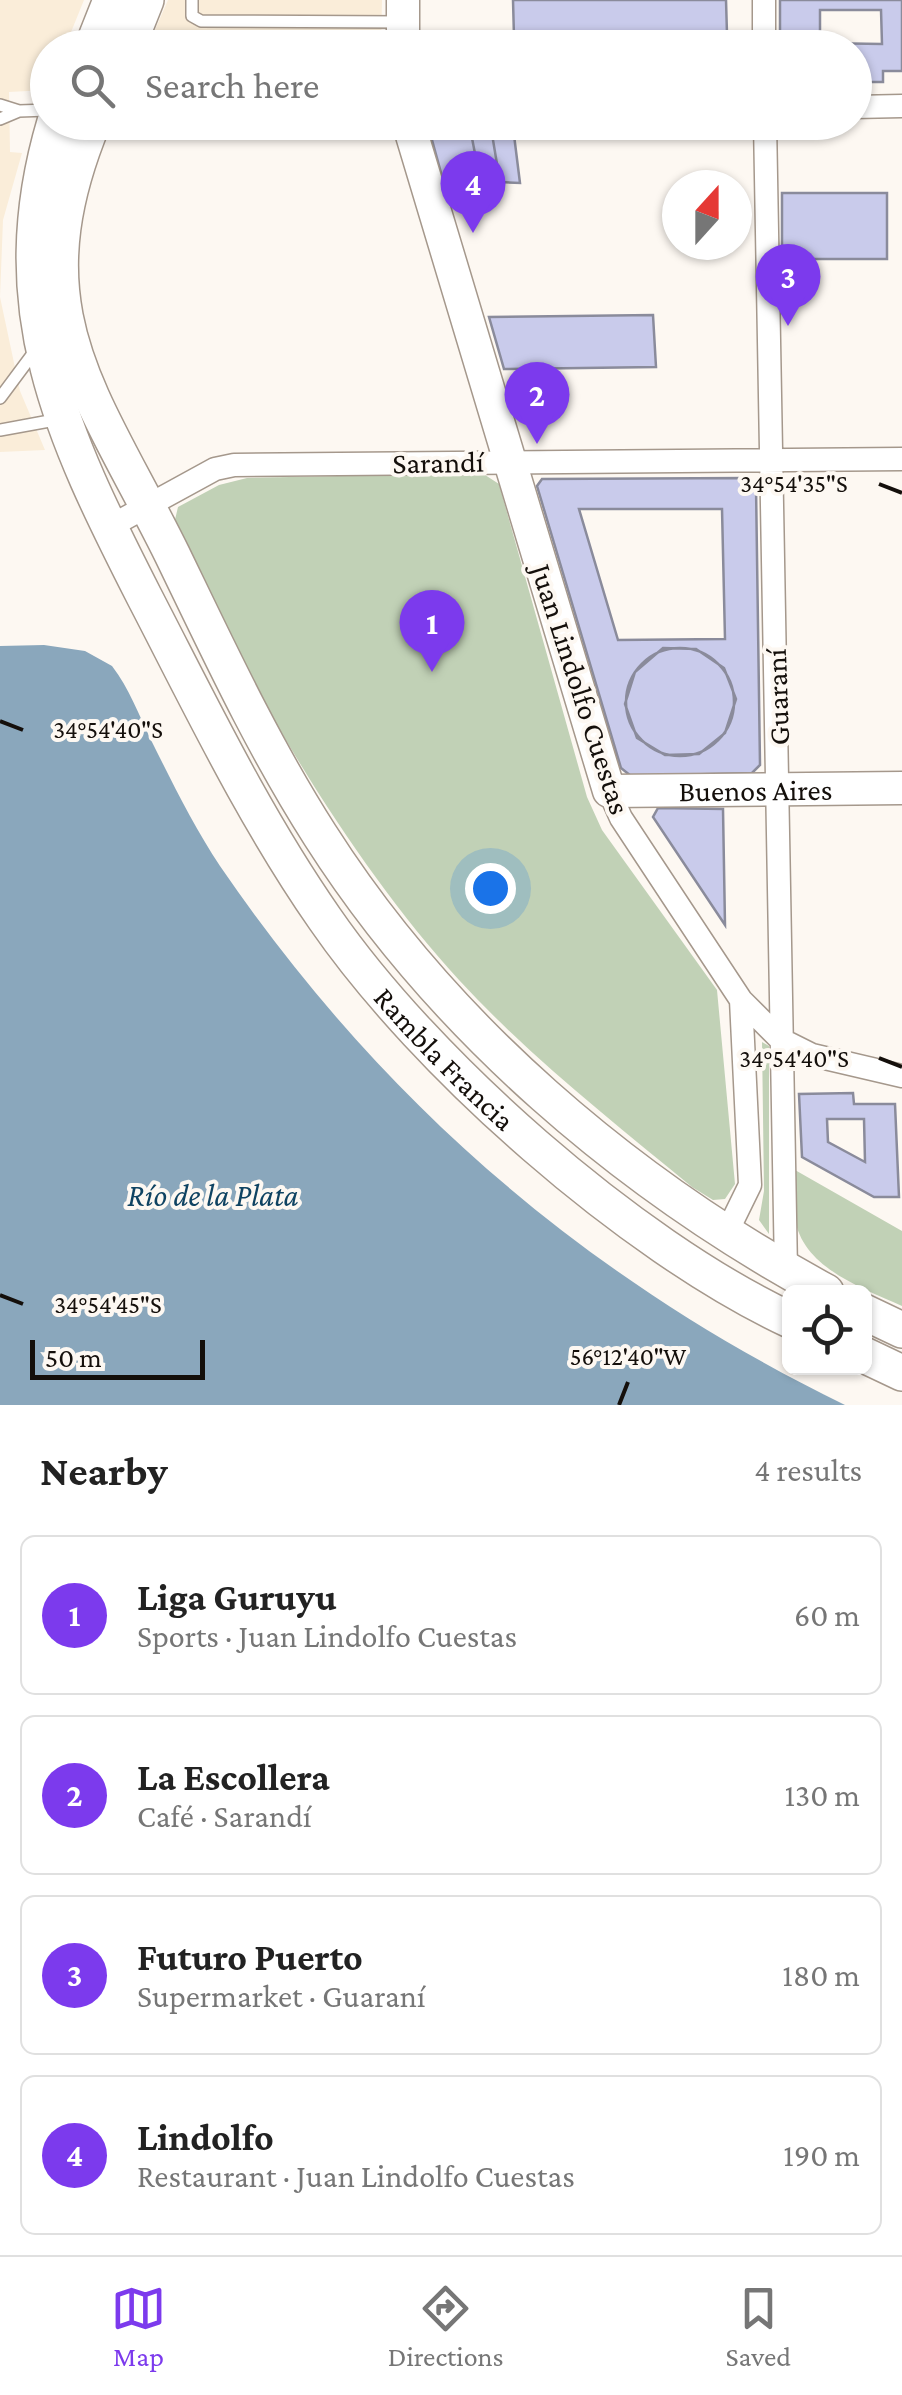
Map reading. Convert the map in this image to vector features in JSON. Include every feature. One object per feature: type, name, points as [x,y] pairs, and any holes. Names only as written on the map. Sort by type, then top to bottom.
[{"type":"main road","points":[[99,30],[111,0]]},
{"type":"main road","points":[[134,30],[146,0]]},
{"type":"main road","name":"Rambla Francia","points":[[47,140],[37,165],[22,233],[20,290],[32,354],[50,405],[109,527],[267,829],[326,922],[447,1061],[564,1170],[661,1242],[782,1315]]},
{"type":"main road","name":"Rambla Francia","points":[[86,140],[74,170],[58,242],[58,284],[66,328],[82,374],[235,683],[322,840],[444,994],[545,1096],[726,1234],[813,1285]]},
{"type":"main road","points":[[872,1316],[902,1330]]},
{"type":"main road","points":[[872,1360],[902,1373]]},
{"type":"street","points":[[764,0],[764,30]]},
{"type":"street","points":[[872,107],[902,106]]},
{"type":"street","name":"Juan Lindolfo Cuestas","points":[[413,140],[609,791],[621,818],[741,1000],[780,1038]]},
{"type":"street","name":"Guaraní","points":[[765,140],[786,1271]]},
{"type":"street","points":[[50,405],[82,374]]},
{"type":"street","name":"Sarandí","points":[[109,527],[223,466],[902,459]]},
{"type":"street","points":[[199,702],[235,683]]},
{"type":"street","name":"Buenos Aires","points":[[609,791],[902,788]]},
{"type":"street","points":[[726,1234],[750,1185],[741,1000]]},
{"type":"street","points":[[780,1038],[812,1055],[902,1076]]},
{"type":"lane","points":[[192,0],[192,16],[201,21],[403,23]]},
{"type":"lane","points":[[0,106],[30,110]]},
{"type":"lane","points":[[0,119],[19,110]]},
{"type":"lane","points":[[0,398],[32,354]]},
{"type":"lane","points":[[0,430],[50,405]]},
{"type":"shaded area","points":[[0,0],[84,0],[72,30],[30,30],[30,91],[9,92],[10,152],[22,153],[3,220],[0,297]]},
{"type":"shaded area","points":[[168,0],[382,0],[381,30],[155,30]]},
{"type":"shaded area","points":[[0,297],[20,391],[45,450],[0,452]]},
{"type":"green space","points":[[482,473],[499,484],[587,797],[602,830],[717,990],[735,1184],[725,1199],[713,1200],[692,1187],[572,1088],[486,1008],[417,932],[337,822],[300,763],[231,642],[174,524],[178,507],[219,485],[247,478]]},
{"type":"green space","points":[[762,1042],[769,1046],[769,1234],[759,1220],[764,1191]]},
{"type":"green space","points":[[795,1170],[902,1231],[902,1306],[872,1292],[872,1285],[857,1285],[822,1263],[800,1235],[794,1200]]},
{"type":"water","name":"Río de la Plata","points":[[44,645],[85,651],[112,666],[129,692],[201,836],[283,952],[350,1032],[421,1107],[497,1177],[577,1242],[661,1301],[782,1375],[845,1405],[0,1405],[0,646]]},
{"type":"building","points":[[513,0],[726,0],[727,30],[514,30]]},
{"type":"building","points":[[780,0],[902,0],[902,71],[883,71],[883,82],[872,82],[872,44],[882,44],[881,10],[820,10],[820,30],[780,30]]},
{"type":"building","points":[[432,140],[472,140],[480,179],[443,180]]},
{"type":"building","points":[[472,140],[493,140],[500,182],[480,179]]},
{"type":"building","points":[[493,140],[515,140],[520,183],[500,182]]},
{"type":"building","points":[[782,193],[887,193],[887,259],[782,259]]},
{"type":"building","points":[[653,315],[656,367],[504,369],[489,317]]},
{"type":"building","points":[[747,478],[756,486],[760,765],[752,773],[631,776],[621,768],[537,486],[542,479]],"holes":[[[579,509],[722,509],[725,639],[618,640]],[[663,648],[696,649],[724,668],[736,699],[725,733],[699,754],[665,755],[637,738],[625,704],[635,672]]]},
{"type":"building","points":[[680,648],[701,652],[718,664],[730,681],[734,702],[730,723],[718,740],[701,752],[680,756],[659,752],[642,740],[630,723],[626,702],[630,681],[642,664],[659,652]]},
{"type":"building","points":[[658,808],[723,809],[725,925],[653,817]]},
{"type":"building","points":[[853,1093],[854,1104],[895,1104],[899,1197],[874,1197],[802,1157],[799,1094]],"holes":[[[827,1119],[864,1119],[865,1162],[828,1142]]]},
{"type":"place","name":"Lindolfo","points":[[473,233]]},
{"type":"place","name":"Futuro Puerto","points":[[788,326]]},
{"type":"place","name":"La Escollera","points":[[537,444]]},
{"type":"place","name":"Liga Guruyu","points":[[432,672]]}]
